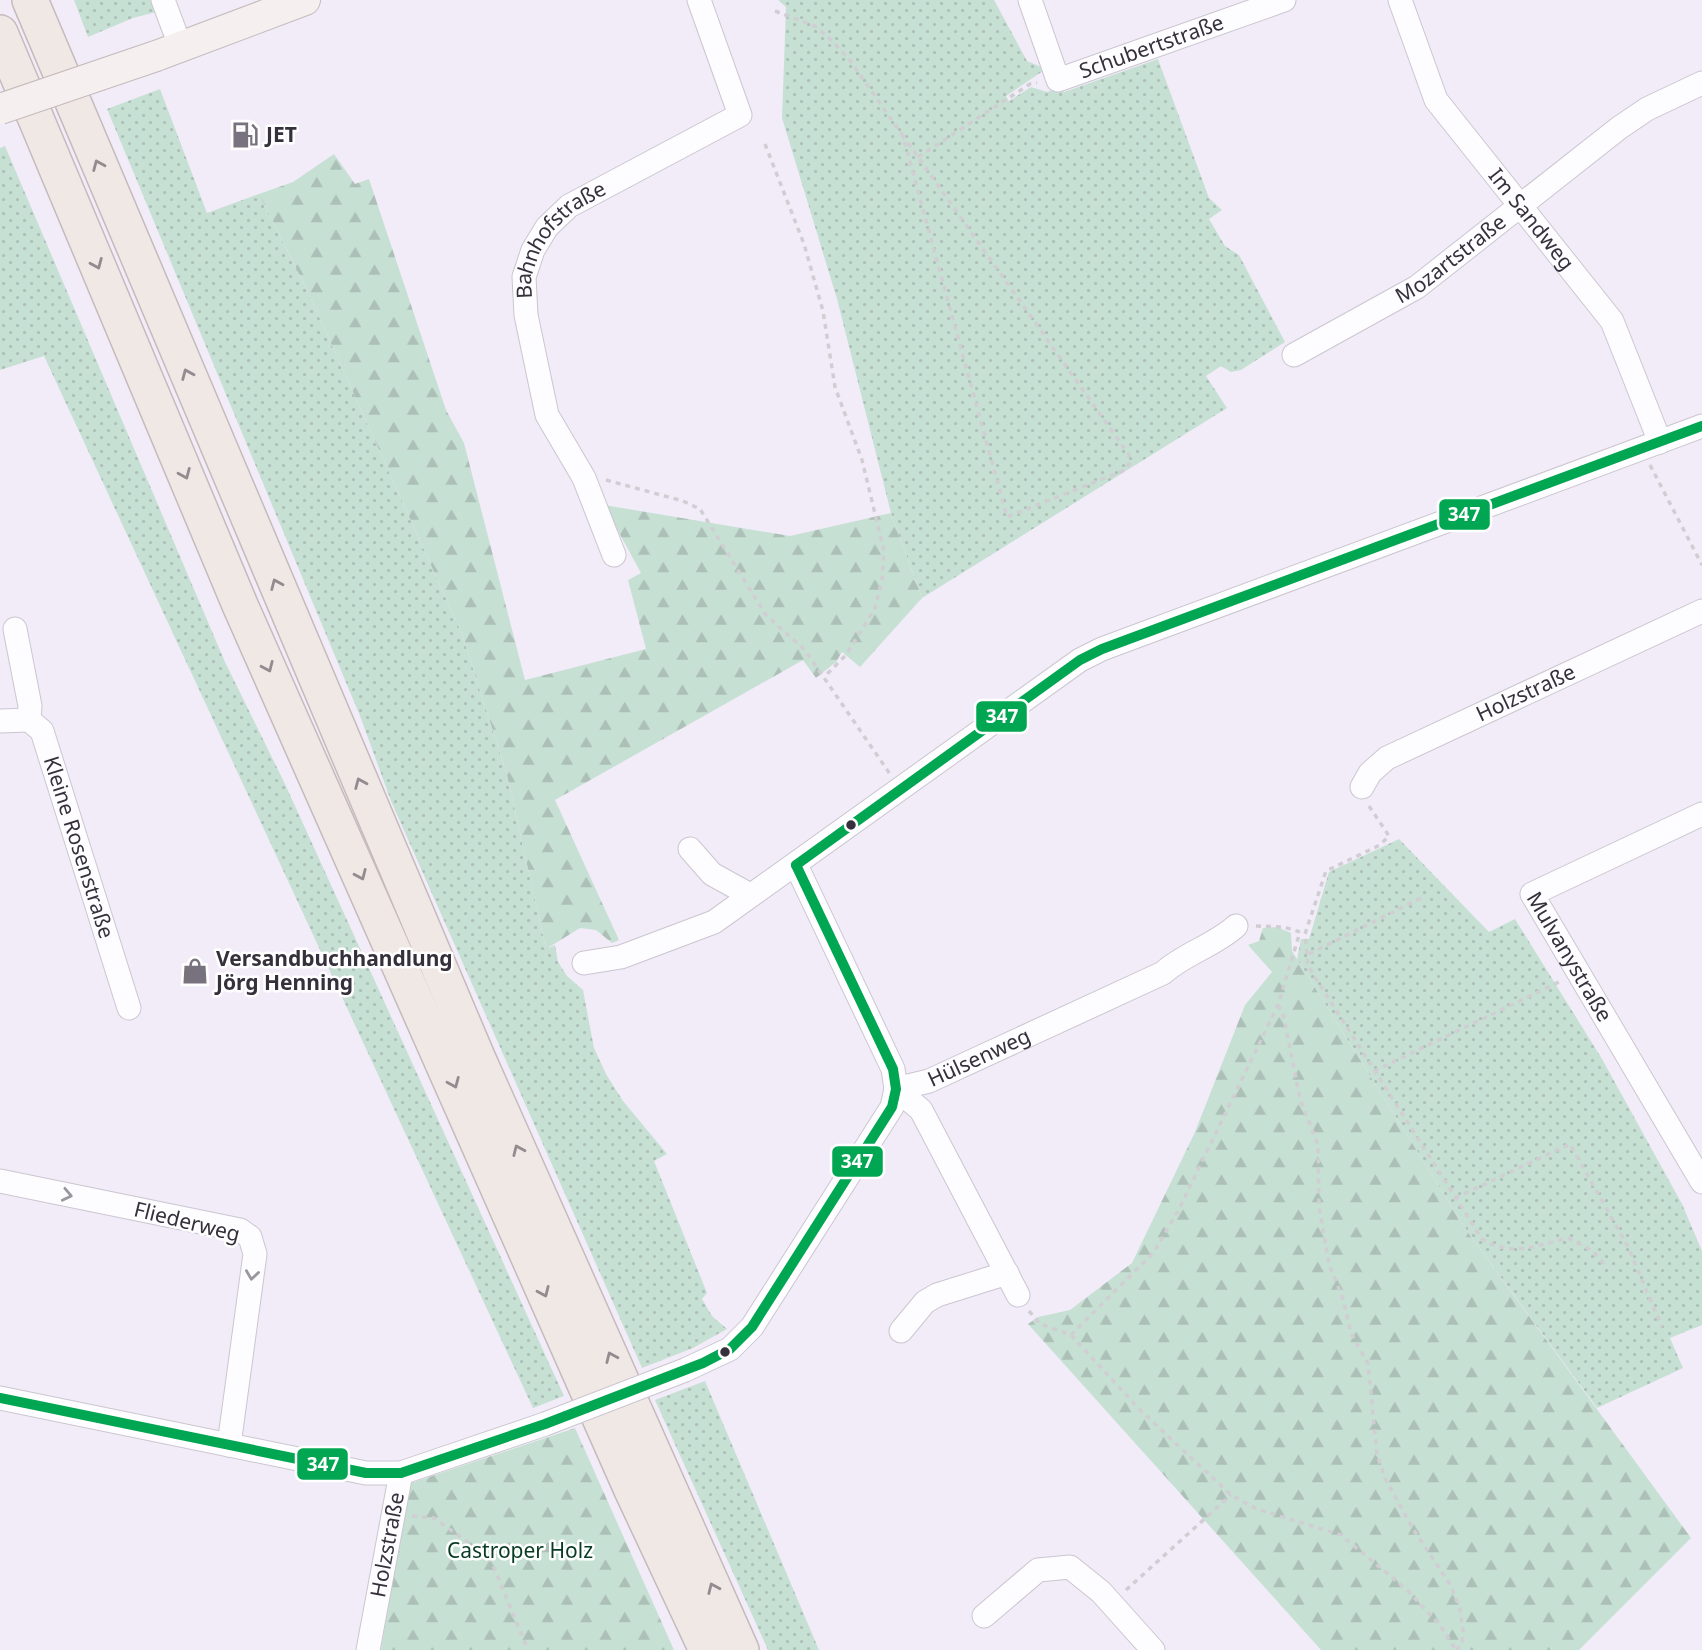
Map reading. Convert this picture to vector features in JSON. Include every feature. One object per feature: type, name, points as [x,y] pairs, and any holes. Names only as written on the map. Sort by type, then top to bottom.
[{"type":"highway","points":[[35,10],[477,1057],[741,1650]]},
{"type":"highway","points":[[1,37],[240,605],[626,1478],[707,1650]]},
{"type":"main road","points":[[0,109],[169,52],[305,0]]},
{"type":"street","points":[[163,0],[169,52]]},
{"type":"street","name":"Bahnhofstraße","points":[[614,555],[584,478],[548,415],[526,315],[524,277],[540,239],[569,206],[740,116],[699,0]]},
{"type":"street","points":[[1030,0],[1058,80]]},
{"type":"street","name":"Schubertstraße","points":[[1058,80],[1284,0]]},
{"type":"street","name":"Im Sandweg","points":[[1400,0],[1436,100],[1612,321],[1651,445]]},
{"type":"street","name":"Mozartstraße","points":[[1294,355],[1417,287],[1619,128],[1647,109],[1702,83]]},
{"type":"street","points":[[584,963],[621,957],[714,922],[1080,660],[1102,649],[1702,426]]},
{"type":"street","name":"Holzstraße","points":[[1362,787],[1370,773],[1387,758],[1702,611]]},
{"type":"street","points":[[0,721],[29,720],[30,706],[15,629]]},
{"type":"street","name":"Kleine Rosenstraße","points":[[29,720],[42,731],[129,1008]]},
{"type":"street","name":"Mulvanystraße","points":[[1702,814],[1532,894],[1702,1182]]},
{"type":"street","points":[[690,849],[712,874],[750,895]]},
{"type":"street","points":[[796,865],[893,1069],[896,1089]]},
{"type":"street","name":"Hülsenweg","points":[[896,1089],[929,1080],[1164,974],[1178,959],[1223,938],[1236,926]]},
{"type":"street","name":"Holzstraße","points":[[368,1650],[401,1473],[545,1424],[685,1370],[730,1349],[752,1327],[892,1107],[896,1089]]},
{"type":"street","name":"Hülsenweg","points":[[896,1089],[921,1110],[1018,1295]]},
{"type":"street","name":"Fliederweg","points":[[0,1181],[240,1230],[250,1237],[255,1254],[229,1445]]},
{"type":"street","points":[[901,1331],[925,1302],[937,1295],[1007,1273]]},
{"type":"street","points":[[0,1398],[366,1473],[401,1473]]},
{"type":"street","points":[[984,1616],[1038,1570],[1070,1567],[1111,1604],[1153,1650]]},
{"type":"path","points":[[775,11],[815,26],[849,60],[1129,455],[1129,464],[1125,470],[1007,517],[902,136]]},
{"type":"path","points":[[918,157],[1030,84],[1058,80]]},
{"type":"path","points":[[765,144],[804,244],[823,311],[835,387],[862,460],[884,551],[882,580],[875,608],[846,655],[824,677]]},
{"type":"path","points":[[1651,445],[1702,565]]},
{"type":"path","points":[[584,478],[601,478],[683,501],[699,509],[766,615],[805,650],[901,790]]},
{"type":"path","points":[[1071,1335],[1154,1252],[1178,1211],[1278,1005],[1326,871],[1380,845],[1389,836],[1372,812],[1362,787]]},
{"type":"path","points":[[1309,954],[1421,898]]},
{"type":"path","points":[[1236,926],[1284,926],[1303,933]]},
{"type":"path","points":[[1303,933],[1309,954],[1308,966],[1482,1238],[1496,1247],[1512,1251],[1540,1247],[1568,1238],[1593,1251],[1607,1268]]},
{"type":"path","points":[[1373,1071],[1579,970]]},
{"type":"path","points":[[1018,1295],[1040,1324],[1071,1335],[1140,1410],[1231,1495],[1257,1508],[1341,1535],[1407,1590],[1439,1624],[1457,1650],[1462,1642],[1463,1631],[1460,1609],[1451,1586],[1413,1529],[1386,1480],[1377,1455],[1368,1364],[1351,1333],[1343,1299],[1329,1264],[1320,1217],[1318,1145],[1300,1099],[1283,1013],[1278,1005]]},
{"type":"path","points":[[1455,1198],[1570,1143],[1628,1245],[1662,1327]]},
{"type":"path","points":[[1111,1604],[1231,1495]]},
{"type":"path","points":[[394,1514],[434,1518],[490,1558],[528,1650]]},
{"type":"green space","points":[[74,0],[159,0],[164,10],[133,18],[88,37]]},
{"type":"green space","points":[[778,0],[994,0],[1027,61],[1046,69],[1006,96],[1009,101],[1031,87],[1047,92],[1058,88],[1064,92],[1158,59],[1209,198],[1222,210],[1209,219],[1225,246],[1239,255],[1285,342],[1241,370],[1231,372],[1221,366],[1206,376],[1227,408],[922,598],[891,513],[837,299],[782,118],[786,7]]},
{"type":"green space","points":[[160,89],[207,213],[259,194],[307,290],[462,634],[507,775],[546,949],[555,945],[558,962],[567,976],[583,990],[594,1048],[606,1074],[623,1101],[667,1154],[654,1161],[707,1293],[702,1299],[712,1316],[727,1329],[693,1348],[642,1368],[391,801],[360,716],[107,109]]},
{"type":"green space","points":[[5,146],[225,662],[285,784],[564,1396],[533,1408],[44,356],[0,370],[0,148]]},
{"type":"green space","points":[[334,154],[355,184],[369,179],[446,410],[464,443],[525,680],[646,649],[628,580],[641,573],[604,505],[790,536],[891,513],[922,598],[860,667],[842,652],[836,662],[816,678],[803,660],[555,800],[619,940],[612,943],[596,930],[580,928],[546,949],[507,775],[462,634],[307,290],[259,194],[293,182]]},
{"type":"green space","points":[[1399,839],[1489,932],[1515,919],[1602,1059],[1682,1204],[1702,1251],[1702,1325],[1670,1338],[1683,1368],[1597,1408],[1469,1234],[1297,959],[1301,939],[1309,939],[1329,872]]},
{"type":"green space","points":[[1277,927],[1291,933],[1292,951],[1469,1234],[1691,1538],[1579,1650],[1321,1650],[1028,1324],[1038,1317],[1070,1310],[1132,1263],[1195,1132],[1245,1005],[1272,972],[1248,945],[1259,941],[1263,928]]},
{"type":"green space","points":[[705,1381],[819,1650],[768,1650],[655,1400]]},
{"type":"green space","name":"Castroper Holz","points":[[575,1428],[674,1650],[381,1650],[408,1484]]},
{"type":"transit line","name":"347","points":[[796,865],[1080,660],[1102,649],[1702,426]]},
{"type":"transit line","name":"347","points":[[0,1398],[366,1473],[401,1473],[545,1424],[703,1363],[730,1349],[752,1327],[892,1107],[896,1089],[893,1069],[796,865]]},
{"type":"place","name":"JET","points":[[245,135]]},
{"type":"place","name":"Versandbuchhandlung Jörg Henning","points":[[195,971]]}]
